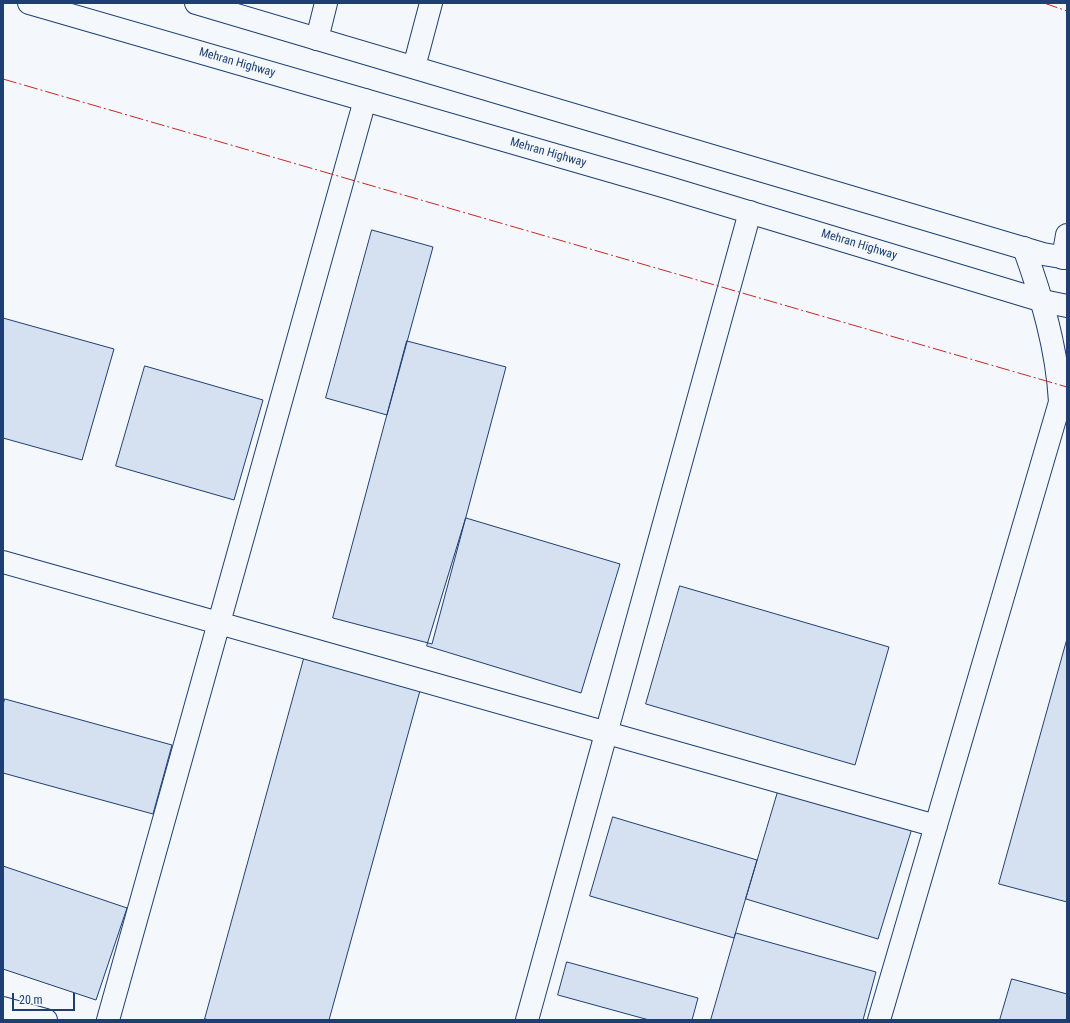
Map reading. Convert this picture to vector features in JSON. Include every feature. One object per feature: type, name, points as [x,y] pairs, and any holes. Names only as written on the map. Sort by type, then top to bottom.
[{"type":"street","name":"Mehran Highway","points":[[29,3],[750,212],[1043,301],[1067,306]]},
{"type":"street","points":[[196,3],[1024,248],[1065,258],[1067,234]]},
{"type":"street","points":[[317,39],[326,3]]},
{"type":"street","points":[[414,67],[431,3]]},
{"type":"street","points":[[108,1020],[365,100]]},
{"type":"street","points":[[527,1020],[750,212]]},
{"type":"street","points":[[879,1020],[1060,402],[1058,371],[1043,301],[1024,248]]},
{"type":"street","points":[[3,562],[936,826]]},
{"type":"street","points":[[3,1008],[46,1020]]},
{"type":"building","points":[[372,230],[433,247],[387,415],[326,398]]},
{"type":"building","points":[[3,318],[114,349],[82,460],[3,438]]},
{"type":"building","points":[[407,341],[506,367],[432,644],[333,618]]},
{"type":"building","points":[[145,366],[263,400],[234,500],[116,466]]},
{"type":"building","points":[[466,518],[620,564],[581,693],[427,646]]},
{"type":"building","points":[[680,586],[889,647],[855,765],[646,704]]},
{"type":"building","points":[[1067,639],[1067,902],[999,884]]},
{"type":"building","points":[[305,655],[421,687],[329,1020],[205,1019]]},
{"type":"building","points":[[5,699],[172,745],[153,814],[3,773],[3,705]]},
{"type":"building","points":[[780,785],[913,825],[878,939],[746,899]]},
{"type":"building","points":[[613,817],[757,860],[734,938],[590,896]]},
{"type":"building","points":[[3,866],[127,908],[96,1000],[3,969]]},
{"type":"building","points":[[736,933],[876,972],[863,1020],[711,1020]]},
{"type":"building","points":[[567,962],[698,998],[692,1020],[649,1020],[558,995]]},
{"type":"building","points":[[1012,979],[1067,994],[1067,1020],[1000,1020]]},
{"type":"power","points":[[1044,3],[1067,11]]},
{"type":"power","points":[[3,79],[1067,387]]}]
